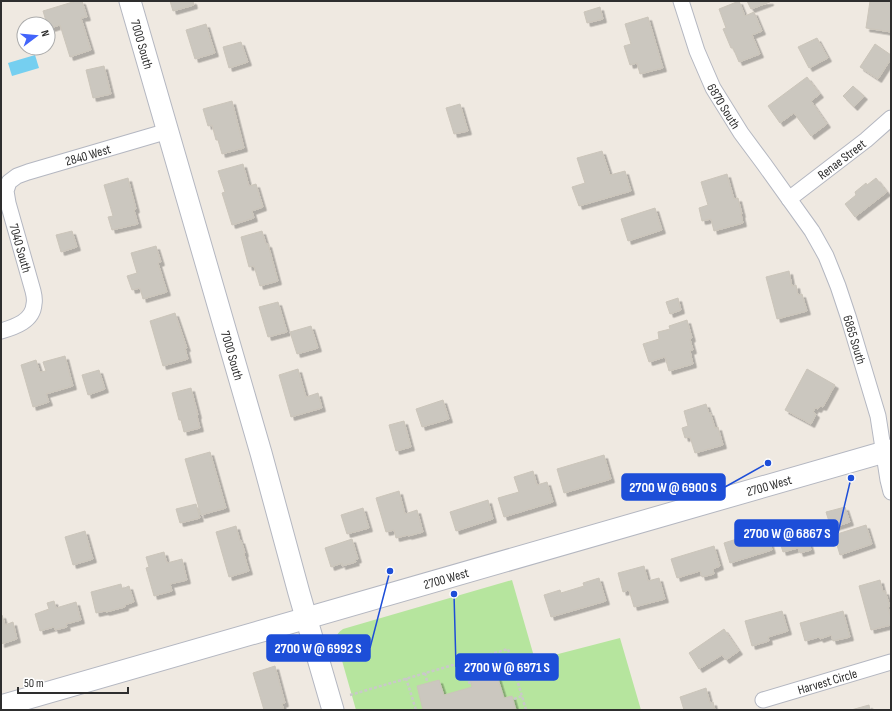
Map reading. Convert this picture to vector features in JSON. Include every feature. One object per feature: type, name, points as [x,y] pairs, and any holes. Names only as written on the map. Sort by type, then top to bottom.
[{"type":"main road","name":"7000 South","points":[[130,1],[261,453],[333,710]]},
{"type":"main road","name":"2700 West","points":[[1,706],[887,451]]},
{"type":"street","name":"6870 South","points":[[681,1],[697,51],[713,88],[741,133],[789,199]]},
{"type":"street","name":"Renae Street","points":[[789,199],[866,140],[891,118]]},
{"type":"street","name":"2840 West","points":[[9,182],[17,176],[28,172],[168,131]]},
{"type":"street","name":"7040 South","points":[[1,331],[12,328],[24,321],[32,314],[34,304],[33,291],[8,203],[6,191],[9,182]]},
{"type":"street","name":"6865 South","points":[[789,199],[812,231],[826,256],[838,286],[878,416],[887,451],[888,480],[891,492]]},
{"type":"street","name":"Harvest Circle","points":[[763,700],[891,662]]},
{"type":"path","points":[[350,695],[508,649],[526,710]]},
{"type":"path","points":[[463,662],[470,685]]},
{"type":"path","points":[[425,673],[427,681]]},
{"type":"path","points":[[406,678],[416,710]]},
{"type":"path","points":[[514,699],[522,696]]},
{"type":"green space","points":[[512,580],[535,660],[620,638],[641,710],[356,710],[337,643],[337,635],[341,630]]},
{"type":"water","points":[[35,56],[39,68],[12,76],[8,63]]},
{"type":"building","points":[[76,1],[82,1],[87,17],[81,18],[91,50],[70,57],[60,25],[56,26],[56,16],[45,16],[43,11]]},
{"type":"building","points":[[170,1],[193,1],[194,5],[173,11]]},
{"type":"building","points":[[739,1],[745,16],[754,12],[762,31],[752,35],[760,54],[739,62],[723,29],[726,28],[719,9]]},
{"type":"building","points":[[747,1],[770,1],[770,2],[751,9]]},
{"type":"building","points":[[870,1],[891,1],[891,32],[866,28]]},
{"type":"building","points":[[600,7],[603,19],[587,23],[584,12]]},
{"type":"building","points":[[648,17],[663,68],[640,74],[637,63],[630,65],[624,46],[631,44],[625,24]]},
{"type":"building","points":[[206,24],[215,53],[195,59],[186,30]]},
{"type":"building","points":[[817,38],[828,58],[809,68],[798,47]]},
{"type":"building","points":[[241,42],[248,62],[229,68],[223,47]]},
{"type":"building","points":[[875,44],[891,55],[891,59],[878,79],[860,67]]},
{"type":"building","points":[[104,66],[111,94],[93,98],[86,70]]},
{"type":"building","points":[[807,77],[820,94],[811,101],[827,124],[811,136],[794,113],[780,123],[768,106]]},
{"type":"building","points":[[853,86],[864,96],[854,107],[843,96]]},
{"type":"building","points":[[232,101],[244,148],[222,154],[212,125],[208,126],[203,109]]},
{"type":"building","points":[[460,104],[468,131],[454,134],[446,108]]},
{"type":"building","points":[[602,151],[610,175],[625,171],[631,191],[579,206],[572,187],[585,183],[577,158]]},
{"type":"building","points":[[243,164],[249,186],[256,184],[263,207],[252,211],[254,218],[232,225],[222,193],[225,192],[218,171]]},
{"type":"building","points":[[727,174],[734,199],[738,198],[743,223],[714,231],[711,219],[702,221],[699,208],[708,205],[701,182]]},
{"type":"building","points":[[128,178],[136,209],[134,210],[138,224],[112,230],[108,217],[113,216],[104,185]]},
{"type":"building","points":[[876,178],[887,192],[855,217],[845,204],[856,195],[855,192],[866,183],[867,185]]},
{"type":"building","points":[[655,208],[662,230],[628,241],[621,219]]},
{"type":"building","points":[[72,231],[77,247],[61,252],[56,235]]},
{"type":"building","points":[[262,231],[266,244],[268,244],[278,281],[260,286],[254,266],[249,267],[241,237]]},
{"type":"building","points":[[156,246],[161,262],[158,263],[167,292],[143,299],[140,288],[132,290],[127,276],[137,273],[131,253]]},
{"type":"building","points":[[789,271],[792,286],[796,285],[798,295],[802,294],[807,311],[777,319],[766,277]]},
{"type":"building","points":[[678,298],[681,310],[670,314],[666,302]]},
{"type":"building","points":[[278,302],[287,332],[268,337],[259,307]]},
{"type":"building","points":[[175,313],[187,348],[185,348],[188,359],[163,366],[150,321]]},
{"type":"building","points":[[687,320],[692,338],[690,339],[693,350],[690,351],[693,364],[669,371],[665,357],[649,362],[643,344],[659,339],[658,332],[670,329],[669,326]]},
{"type":"building","points":[[311,326],[318,348],[297,354],[290,332]]},
{"type":"building","points":[[65,356],[73,386],[46,394],[49,402],[33,407],[21,365],[36,360],[40,372],[46,371],[43,362]]},
{"type":"building","points":[[298,369],[306,397],[318,393],[322,408],[291,417],[279,375]]},
{"type":"building","points":[[807,369],[835,385],[823,407],[820,406],[818,409],[815,408],[813,412],[816,414],[811,424],[785,410]]},
{"type":"building","points":[[99,370],[105,389],[88,395],[82,375]]},
{"type":"building","points":[[191,388],[200,428],[184,432],[181,420],[179,420],[172,393]]},
{"type":"building","points":[[443,400],[449,419],[422,427],[416,409]]},
{"type":"building","points":[[706,404],[715,428],[718,427],[723,445],[695,453],[690,437],[685,438],[682,428],[688,426],[684,411]]},
{"type":"building","points":[[404,421],[411,447],[396,451],[389,425]]},
{"type":"building","points":[[210,452],[226,508],[201,515],[185,459]]},
{"type":"building","points":[[604,455],[611,479],[564,493],[557,469]]},
{"type":"building","points":[[533,471],[537,485],[547,482],[553,502],[504,517],[498,498],[519,492],[514,477]]},
{"type":"building","points":[[399,491],[405,514],[417,510],[423,532],[396,538],[394,530],[386,532],[376,498]]},
{"type":"building","points":[[488,500],[493,519],[456,531],[450,512]]},
{"type":"building","points":[[196,504],[200,518],[180,523],[176,509]]},
{"type":"building","points":[[845,507],[850,522],[831,528],[826,512]]},
{"type":"building","points":[[363,508],[369,528],[347,534],[341,515]]},
{"type":"building","points":[[803,523],[805,527],[816,524],[819,534],[807,537],[811,550],[800,553],[798,548],[783,552],[777,533]]},
{"type":"building","points":[[866,525],[872,544],[840,555],[834,535]]},
{"type":"building","points":[[236,526],[249,571],[229,577],[216,532]]},
{"type":"building","points":[[766,530],[772,550],[730,563],[724,543]]},
{"type":"building","points":[[85,531],[93,559],[73,565],[65,537]]},
{"type":"building","points":[[352,539],[358,559],[355,560],[356,562],[342,566],[342,563],[331,567],[325,548]]},
{"type":"building","points":[[714,546],[720,566],[713,569],[714,574],[702,577],[700,571],[677,578],[671,559]]},
{"type":"building","points":[[164,552],[167,563],[182,559],[187,580],[170,584],[172,591],[154,596],[146,568],[149,567],[146,557]]},
{"type":"building","points":[[644,566],[648,581],[659,578],[665,599],[634,607],[629,590],[623,592],[618,573]]},
{"type":"building","points":[[599,578],[606,601],[551,617],[544,595],[560,590],[561,593],[584,586],[583,583]]},
{"type":"building","points":[[880,580],[883,592],[885,591],[890,606],[888,607],[891,625],[871,630],[859,586]]},
{"type":"building","points":[[121,584],[122,589],[129,586],[134,602],[125,605],[125,607],[96,613],[91,592]]},
{"type":"building","points":[[54,601],[56,608],[76,602],[81,620],[66,624],[67,627],[55,630],[54,627],[40,631],[35,614],[49,609],[47,603]]},
{"type":"building","points":[[782,611],[788,631],[768,637],[769,641],[752,646],[745,621]]},
{"type":"building","points":[[843,611],[850,637],[833,641],[831,635],[820,639],[819,637],[805,641],[800,623]]},
{"type":"building","points":[[1,615],[5,625],[13,622],[17,639],[1,644]]},
{"type":"building","points":[[724,629],[739,651],[726,660],[722,655],[699,669],[689,653]]},
{"type":"building","points":[[275,666],[285,703],[282,704],[284,710],[264,710],[253,673]]},
{"type":"building","points":[[495,669],[504,698],[512,696],[516,710],[423,710],[417,686],[439,680],[444,695],[472,687],[469,676]]},
{"type":"building","points":[[706,688],[710,703],[713,702],[715,710],[684,710],[680,697]]},
{"type":"building","points":[[869,705],[870,710],[851,710]]},
{"type":"place","name":"2700 W @ 6900 S","points":[[768,463]]},
{"type":"place","name":"2700 W @ 6867 S","points":[[851,478]]},
{"type":"place","name":"2700 W @ 6992 S","points":[[390,571]]},
{"type":"place","name":"2700 W @ 6971 S","points":[[454,594]]}]
